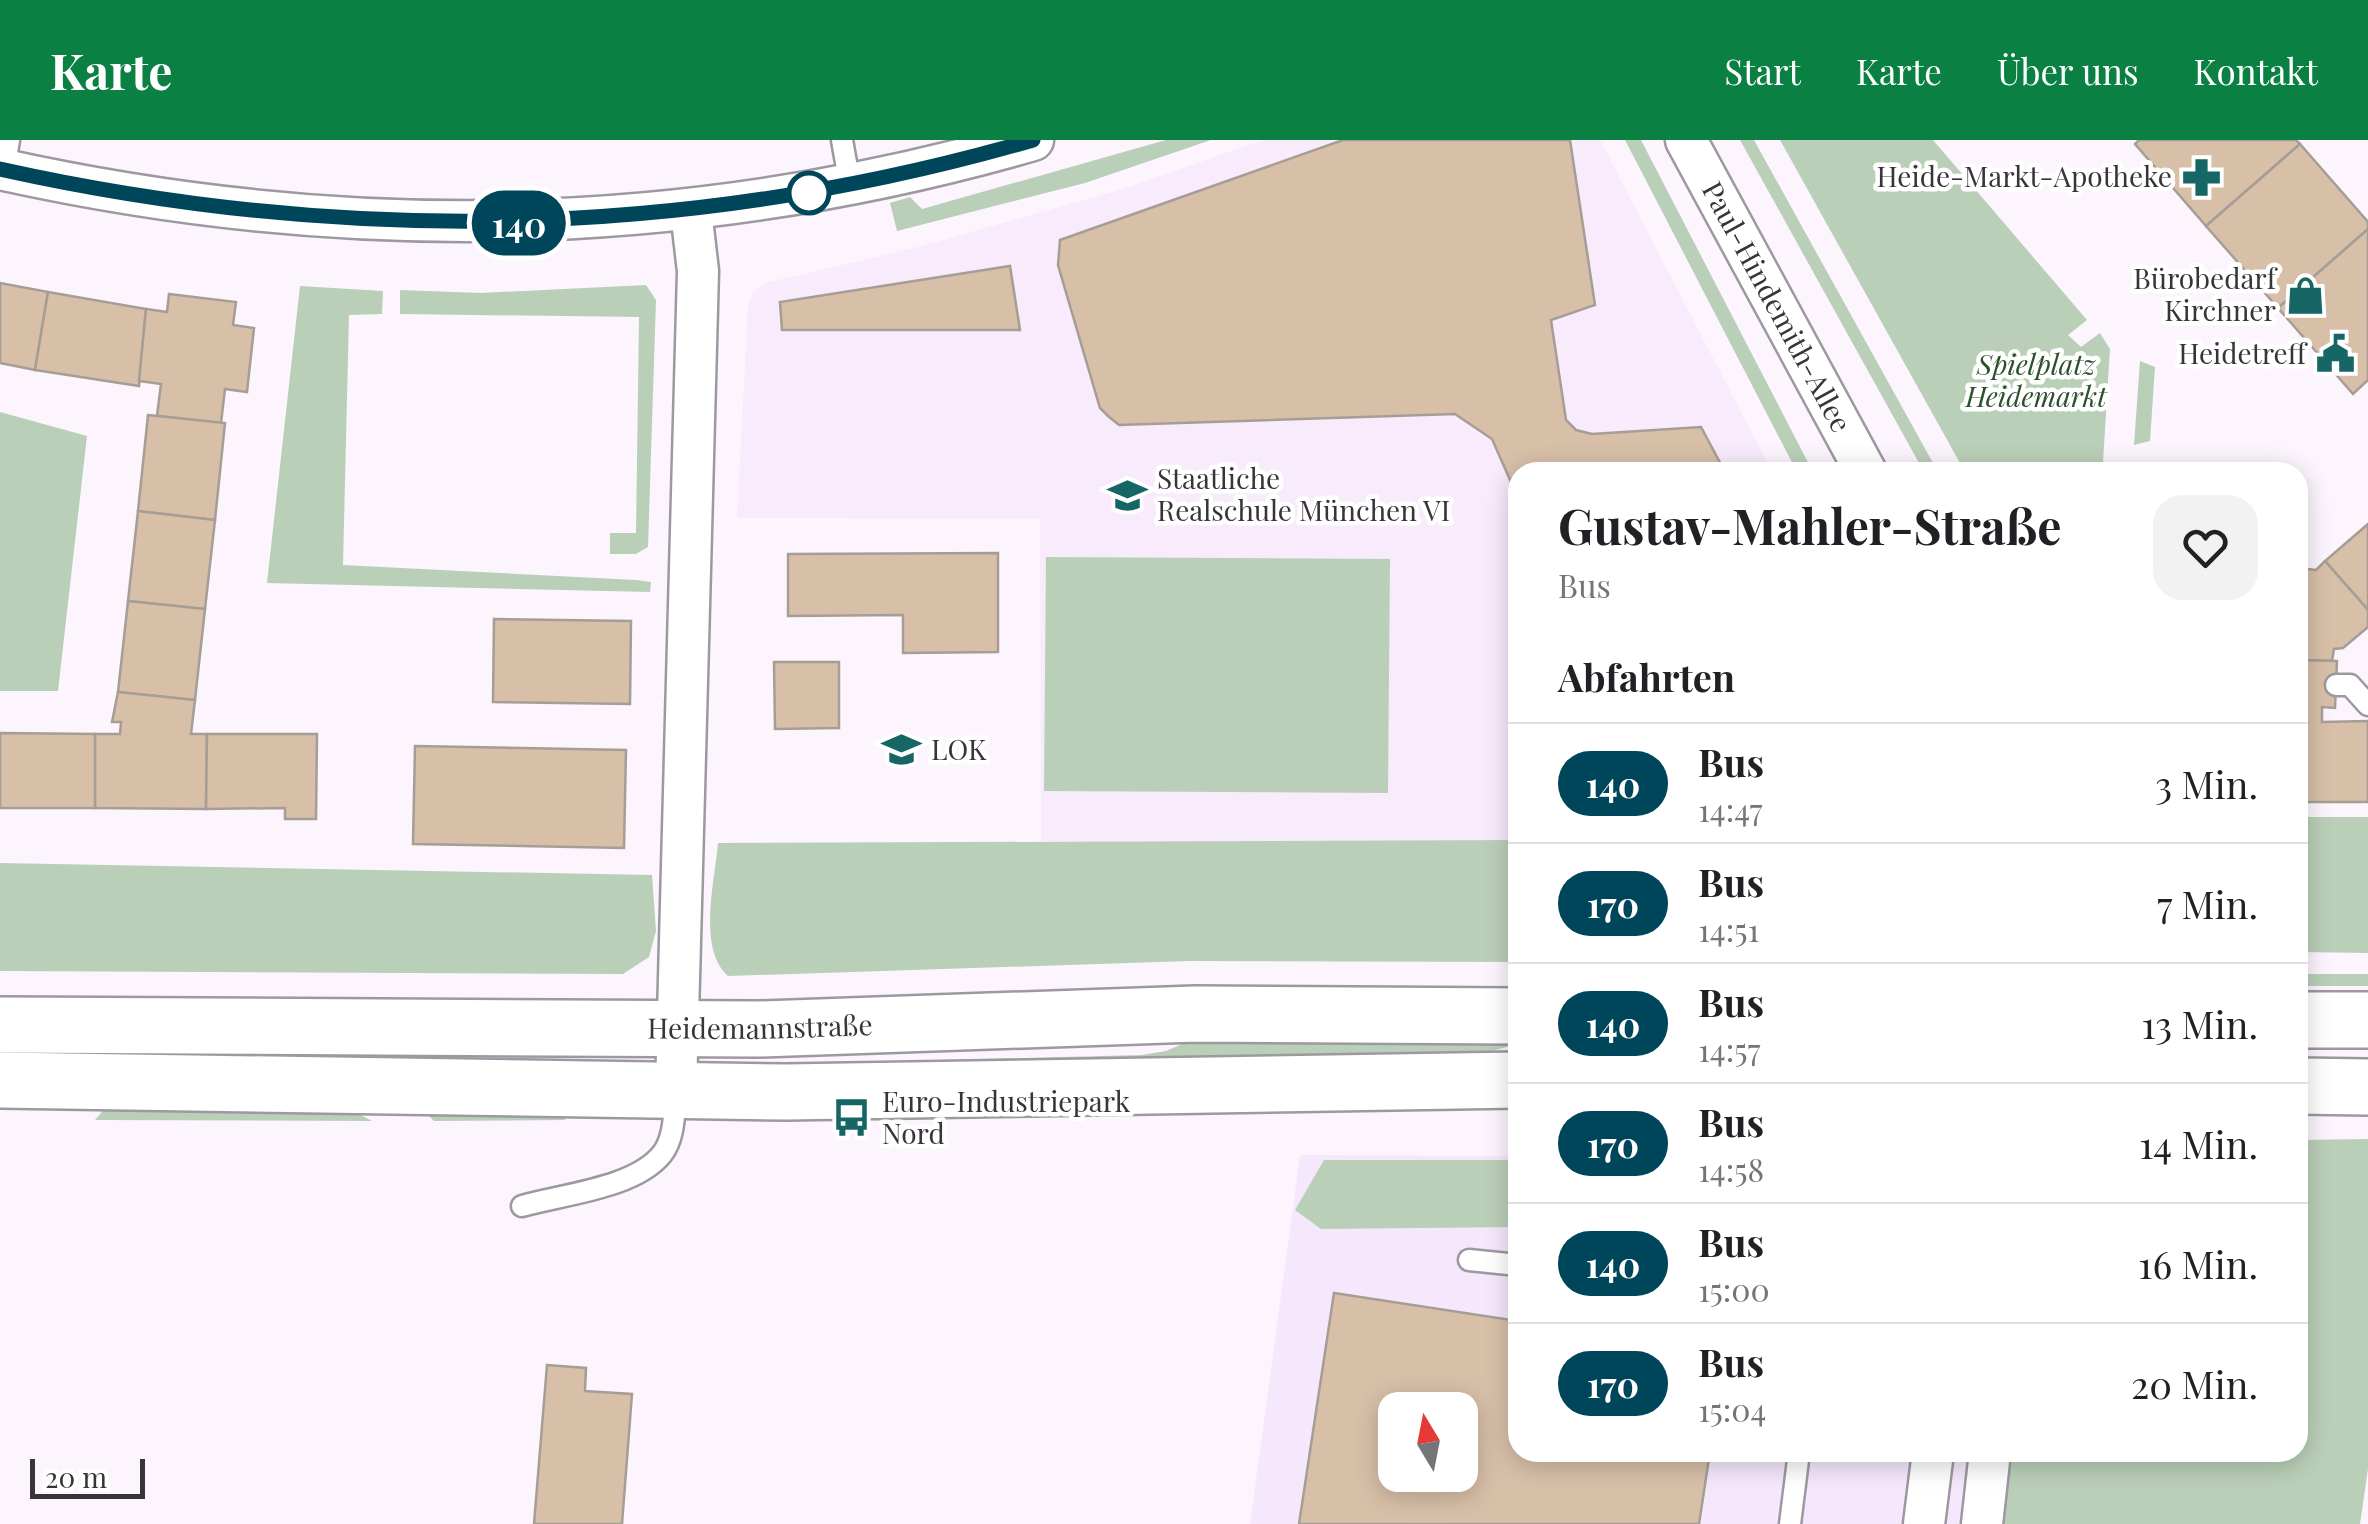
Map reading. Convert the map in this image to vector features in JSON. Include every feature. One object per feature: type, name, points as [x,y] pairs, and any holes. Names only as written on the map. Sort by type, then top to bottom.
[{"type":"main road","name":"Heidemannstraße","points":[[0,1025],[678,1028],[1195,1014],[1508,1016]]},
{"type":"main road","points":[[2308,1020],[2368,1020]]},
{"type":"main road","points":[[0,1080],[676,1090],[1508,1080]]},
{"type":"main road","points":[[2308,1086],[2368,1087]]},
{"type":"street","points":[[4,160],[150,198],[426,224],[590,221],[691,211],[850,185],[1032,140]]},
{"type":"street","name":"Paul-Hindemith-Allee","points":[[1686,140],[1861,462]]},
{"type":"street","points":[[676,1090],[698,272],[691,211]]},
{"type":"street","points":[[1924,1524],[1932,1462]]},
{"type":"street","points":[[1982,1524],[1989,1462]]},
{"type":"lane","points":[[842,140],[850,185]]},
{"type":"lane","points":[[2336,685],[2350,685],[2368,705]]},
{"type":"lane","points":[[522,1206],[631,1179],[664,1153],[672,1132],[676,1090]]},
{"type":"lane","points":[[1469,1260],[1508,1264]]},
{"type":"lane","points":[[1790,1524],[1797,1462]]},
{"type":"shaded area","name":"Staatliche Realschule München VI","points":[[1263,140],[1600,140],[1767,462],[1508,462],[1508,840],[1041,844],[1040,519],[737,518],[748,306],[753,292],[765,283],[911,249],[1123,189]]},
{"type":"shaded area","points":[[1300,1155],[1508,1156],[1508,1462],[2012,1462],[2002,1524],[1250,1524]]},
{"type":"green space","points":[[1166,140],[1211,140],[1085,183],[897,231],[890,203],[910,197],[922,209]]},
{"type":"green space","points":[[1625,140],[1641,140],[1808,462],[1792,462]]},
{"type":"green space","points":[[1740,140],[1754,140],[1932,462],[1918,462]]},
{"type":"green space","name":"Spielplatz Heidemarkt","points":[[1780,140],[1933,140],[2087,320],[2068,335],[2081,347],[2100,333],[2110,349],[2103,462],[1959,462]]},
{"type":"green space","points":[[646,285],[656,300],[648,547],[636,554],[610,554],[610,533],[636,533],[639,317],[400,314],[400,290],[481,293]]},
{"type":"green space","points":[[300,286],[383,291],[382,314],[349,315],[343,565],[636,580],[651,582],[650,592],[267,583]]},
{"type":"green space","points":[[2140,361],[2155,367],[2150,441],[2134,445]]},
{"type":"green space","points":[[0,412],[87,436],[58,691],[0,691]]},
{"type":"green space","points":[[1046,557],[1390,559],[1388,793],[1044,791]]},
{"type":"green space","points":[[2308,817],[2368,817],[2368,953],[2308,952]]},
{"type":"green space","points":[[1508,840],[1508,962],[1189,961],[728,976],[719,964],[710,932],[718,843]]},
{"type":"green space","points":[[0,863],[652,875],[656,931],[649,957],[623,974],[0,971]]},
{"type":"green space","points":[[2308,974],[2368,974],[2368,986],[2308,986]]},
{"type":"green space","points":[[1508,1033],[1508,1047],[1474,1056],[786,1075],[785,1064],[1141,1055],[1166,1051],[1196,1038]]},
{"type":"green space","points":[[107,1106],[351,1110],[372,1121],[95,1120]]},
{"type":"green space","points":[[423,1110],[564,1111],[565,1120],[434,1121]]},
{"type":"green space","points":[[2368,1139],[2368,1469],[2360,1524],[2002,1524],[2012,1462],[2308,1462],[2308,1140]]},
{"type":"green space","points":[[1324,1160],[1508,1160],[1508,1227],[1321,1229],[1295,1210]]},
{"type":"building","points":[[1343,140],[1570,140],[1595,305],[1551,320],[1566,420],[1576,430],[1592,434],[1701,427],[1720,462],[1508,462],[1508,475],[1492,439],[1455,414],[1119,425],[1100,408],[1058,265],[1060,240]]},
{"type":"building","points":[[2139,140],[2296,140],[2300,144],[2206,226],[2135,144]]},
{"type":"building","points":[[2300,144],[2368,222],[2368,229],[2278,308],[2206,226]]},
{"type":"building","points":[[2368,229],[2368,380],[2353,394],[2278,308]]},
{"type":"building","points":[[1010,266],[1020,330],[782,330],[780,302]]},
{"type":"building","points":[[0,283],[48,292],[35,370],[0,363]]},
{"type":"building","points":[[48,292],[146,309],[139,386],[35,370]]},
{"type":"building","points":[[169,294],[236,302],[233,325],[254,328],[247,392],[225,389],[221,423],[157,416],[161,384],[139,381],[146,309],[167,312]]},
{"type":"building","points":[[148,415],[225,423],[215,520],[138,511]]},
{"type":"building","points":[[138,511],[215,520],[205,609],[128,601]]},
{"type":"building","points":[[2368,524],[2368,610],[2325,561]]},
{"type":"building","points":[[998,553],[998,652],[903,653],[903,615],[788,616],[788,554]]},
{"type":"building","points":[[2325,561],[2368,610],[2368,627],[2343,648],[2334,649],[2332,661],[2308,660],[2308,569],[2316,570]]},
{"type":"building","points":[[128,601],[205,609],[195,700],[118,692]]},
{"type":"building","points":[[494,619],[631,621],[630,704],[493,702]]},
{"type":"building","points":[[2308,660],[2337,661],[2335,708],[2322,707],[2322,722],[2368,721],[2368,802],[2308,802]]},
{"type":"building","points":[[774,662],[839,662],[839,728],[775,729]]},
{"type":"building","points":[[118,692],[195,700],[191,734],[207,734],[206,809],[95,808],[95,734],[120,734],[121,722],[112,722]]},
{"type":"building","points":[[0,733],[95,734],[95,808],[0,808]]},
{"type":"building","points":[[207,734],[317,734],[316,819],[285,819],[285,808],[206,809]]},
{"type":"building","points":[[415,746],[626,750],[624,848],[413,844]]},
{"type":"building","points":[[1334,1293],[1508,1319],[1508,1462],[1708,1462],[1699,1524],[1299,1524]]},
{"type":"building","points":[[547,1365],[586,1368],[585,1391],[632,1394],[622,1524],[534,1524]]},
{"type":"bus line","name":"140","points":[[0,169],[150,198],[298,215],[426,224],[590,221],[691,211],[823,190],[1033,140]]},
{"type":"place","name":"Heide-Markt-Apotheke","points":[[2202,177]]},
{"type":"place","name":"Bürobedarf Kirchner","points":[[2306,295]]},
{"type":"place","name":"Heidetreff","points":[[2336,354]]},
{"type":"place","name":"Staatliche Realschule München VI","points":[[1127,495]]},
{"type":"place","name":"LOK","points":[[901,750]]},
{"type":"place","name":"Euro-Industriepark Nord","points":[[852,1118]]}]
